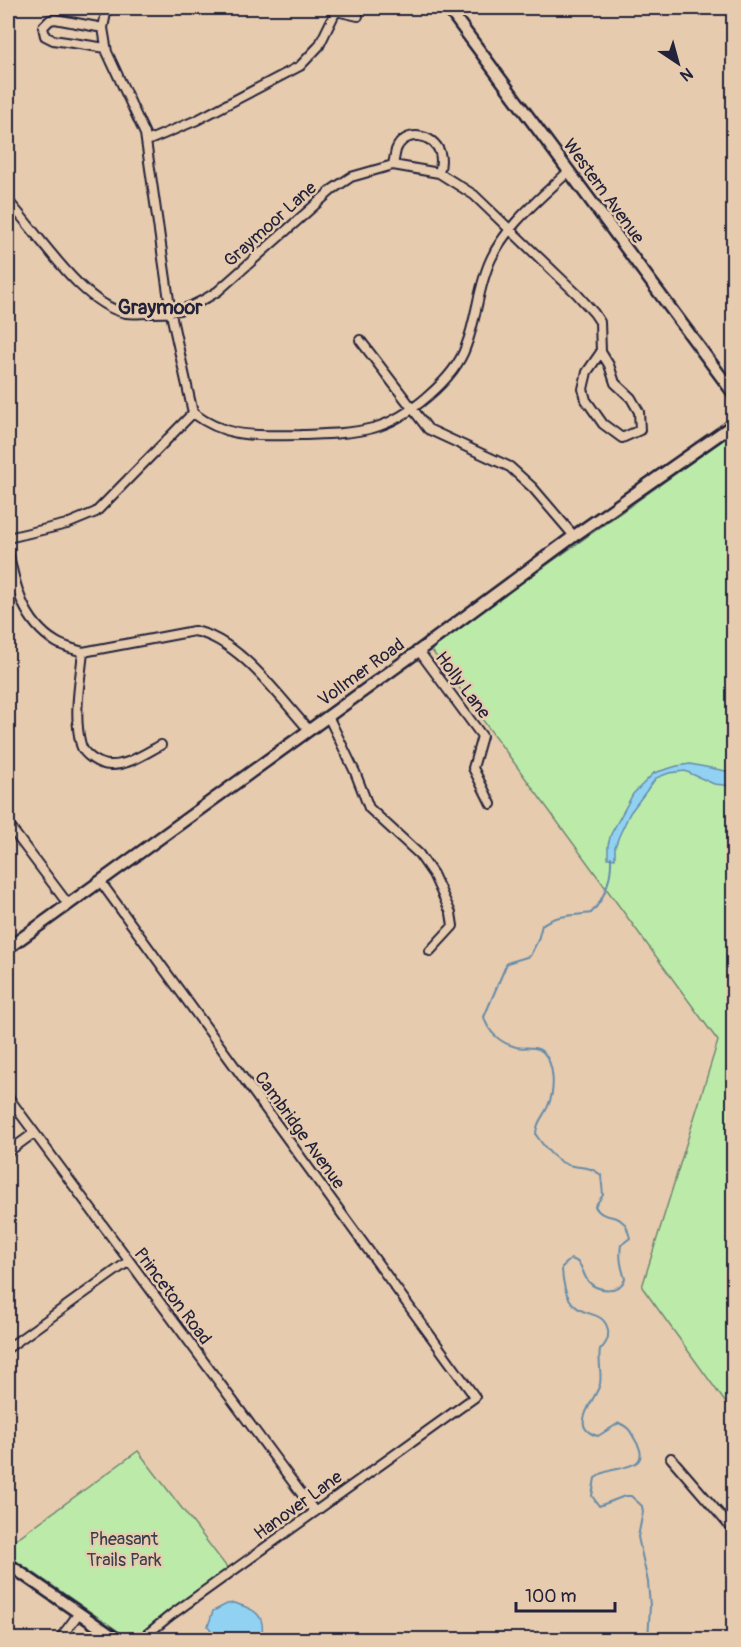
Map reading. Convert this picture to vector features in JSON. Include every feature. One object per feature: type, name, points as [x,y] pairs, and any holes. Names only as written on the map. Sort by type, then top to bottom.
[{"type":"main road","name":"Western Avenue","points":[[448,8],[734,394]]},
{"type":"main road","name":"Vollmer Road","points":[[8,948],[574,536],[734,424]]},
{"type":"main road","points":[[8,1564],[118,1640]]},
{"type":"street","points":[[107,8],[104,28],[106,48],[147,141],[171,314],[193,413],[209,425],[226,431],[248,435],[345,434],[376,427],[412,408],[442,384],[458,365],[467,346],[491,258],[509,229],[569,171]]},
{"type":"street","points":[[147,141],[197,120],[300,66],[319,46],[335,10],[358,16]]},
{"type":"street","points":[[104,28],[56,19],[45,23],[43,31],[45,36],[53,40],[106,48]]},
{"type":"street","points":[[393,165],[396,149],[404,140],[415,135],[426,137],[437,146],[441,154],[439,173]]},
{"type":"street","name":"Graymoor Lane","points":[[8,201],[85,290],[106,305],[125,313],[171,314],[196,305],[218,291],[333,189],[351,177],[393,165],[439,173],[474,195],[600,321],[601,352],[609,365],[615,383],[631,398],[639,412],[640,430],[622,438],[603,424],[586,400],[583,389],[586,372],[601,352]]},
{"type":"street","points":[[360,340],[428,429],[510,467],[533,488],[574,536]]},
{"type":"street","points":[[8,538],[67,524],[96,512],[193,413]]},
{"type":"street","points":[[8,550],[23,607],[36,625],[57,643],[83,652],[194,631],[208,633],[241,655],[309,730]]},
{"type":"street","name":"Holly Lane","points":[[419,651],[482,736],[473,768],[491,804]]},
{"type":"street","points":[[83,652],[78,713],[81,747],[94,761],[110,765],[131,761],[161,745]]},
{"type":"street","points":[[328,716],[355,772],[369,808],[419,854],[433,874],[451,913],[453,926],[430,951]]},
{"type":"street","points":[[8,824],[68,904]]},
{"type":"street","name":"Cambridge Avenue","points":[[100,881],[476,1397]]},
{"type":"street","name":"Princeton Road","points":[[8,1097],[315,1512]]},
{"type":"street","points":[[8,1152],[34,1133]]},
{"type":"street","points":[[8,1348],[129,1261]]},
{"type":"street","name":"Hanover Lane","points":[[140,1640],[476,1397]]},
{"type":"street","points":[[671,1458],[734,1531]]},
{"type":"street","points":[[58,1640],[79,1613]]},
{"type":"green space","points":[[733,433],[733,1413],[642,1287],[718,1041],[430,648]]},
{"type":"green space","name":"Pheasant Trails Park","points":[[138,1451],[229,1570],[134,1638],[127,1637],[8,1555],[8,1545]]},
{"type":"water","points":[[690,764],[733,773],[733,786],[714,784],[685,771],[669,773],[656,778],[630,813],[615,847],[615,859],[608,858],[611,834],[633,794],[654,773]]},
{"type":"water","points":[[234,1603],[251,1609],[259,1616],[262,1633],[256,1639],[217,1639],[208,1626],[213,1611]]},
{"type":"waterway","points":[[611,857],[607,887],[596,907],[591,913],[559,917],[542,925],[530,956],[507,963],[484,1017],[488,1027],[500,1040],[516,1047],[537,1049],[547,1057],[552,1070],[552,1093],[537,1126],[536,1135],[557,1159],[567,1165],[591,1169],[601,1175],[603,1195],[595,1206],[602,1214],[619,1219],[626,1225],[630,1238],[621,1245],[620,1254],[625,1279],[618,1287],[602,1289],[592,1285],[575,1260],[571,1259],[562,1267],[562,1272],[565,1288],[572,1302],[579,1309],[603,1320],[608,1330],[607,1341],[600,1350],[600,1384],[586,1412],[584,1426],[589,1432],[598,1436],[619,1423],[630,1431],[640,1452],[637,1463],[602,1473],[595,1478],[592,1496],[599,1506],[625,1496],[631,1496],[642,1506],[638,1537],[648,1582],[650,1606],[648,1640]]},
{"type":"district","name":"Graymoor","points":[[160,307]]}]
